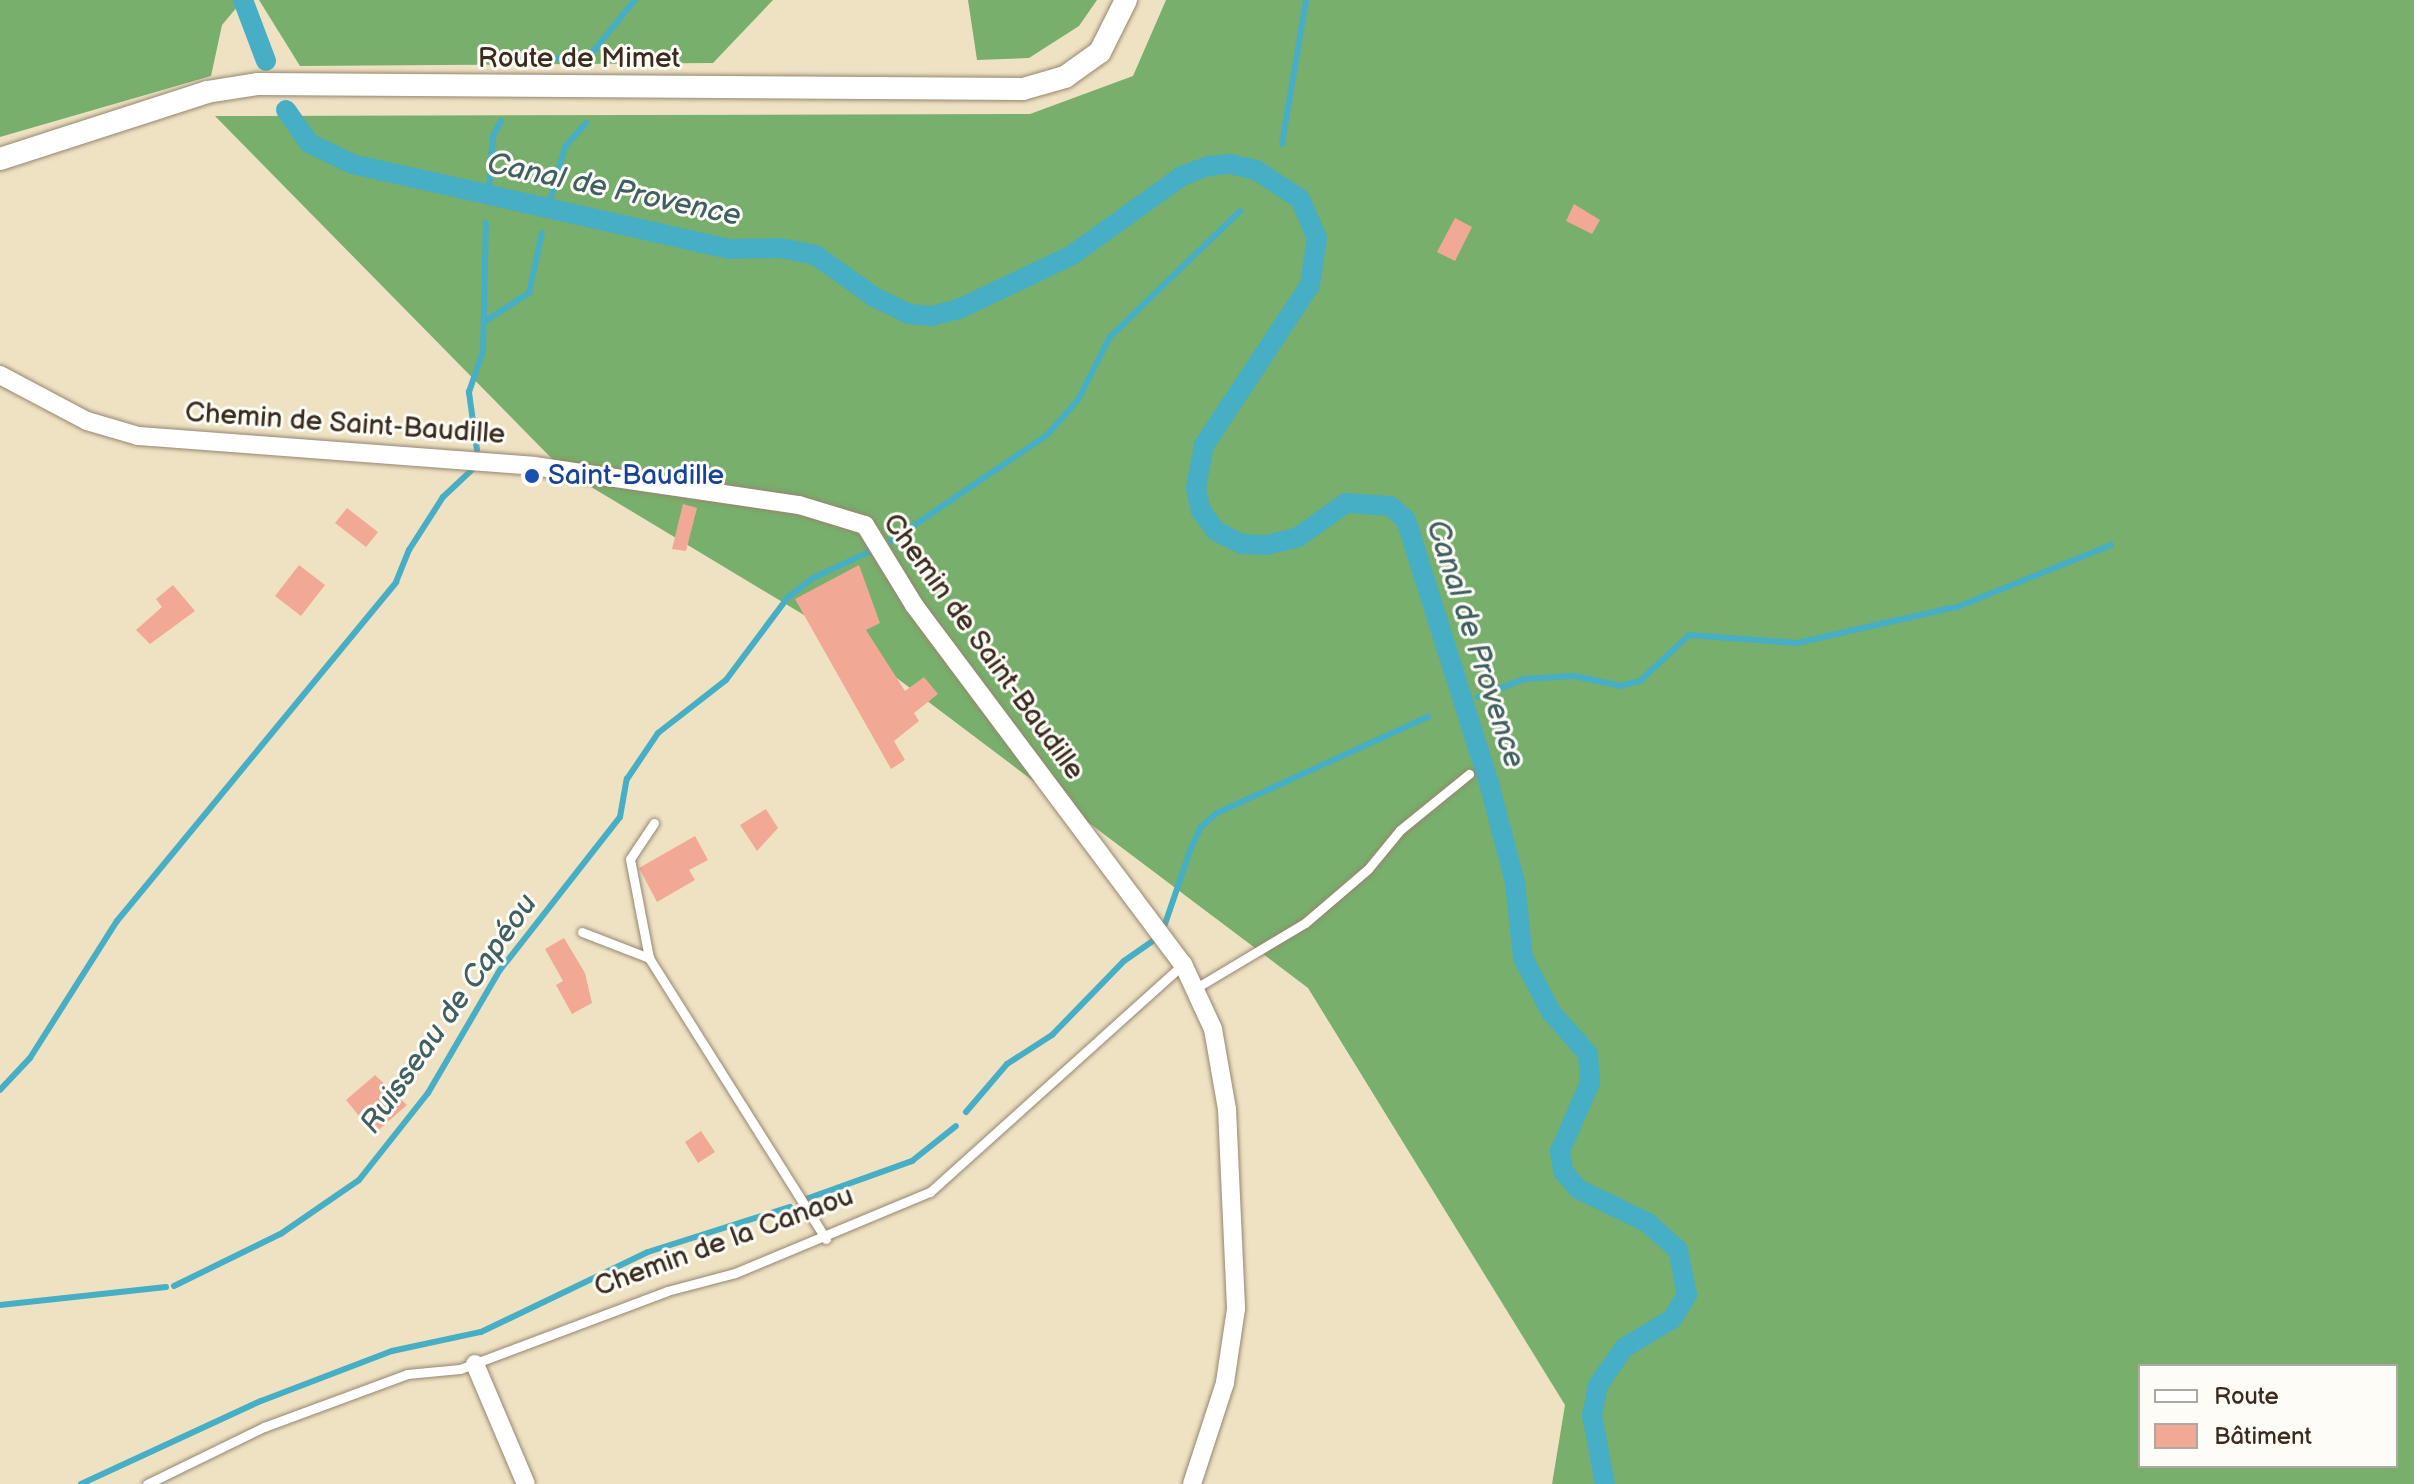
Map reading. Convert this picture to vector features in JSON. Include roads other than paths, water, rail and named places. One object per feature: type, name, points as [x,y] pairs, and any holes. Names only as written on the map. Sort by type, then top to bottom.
[{"type":"street","name":"Route de Mimet","points":[[0,159],[207,92],[258,84],[1023,89],[1065,77],[1100,52],[1126,0]]},
{"type":"street","name":"Chemin de Saint-Baudille","points":[[0,375],[87,421],[138,436],[534,466],[799,505],[865,525],[914,605],[1183,964],[1213,1029],[1227,1109],[1236,1309],[1225,1383],[1192,1484]]},
{"type":"street","points":[[475,1364],[526,1484]]},
{"type":"lane","points":[[1196,988],[1305,923],[1368,869],[1400,830],[1469,774]]},
{"type":"lane","points":[[654,823],[630,859],[649,958],[826,1239]]},
{"type":"lane","points":[[582,932],[649,958]]},
{"type":"lane","name":"Chemin de la Canaou","points":[[147,1484],[307,1411],[407,1374],[475,1364],[667,1291],[735,1273],[826,1239],[930,1192],[1183,964]]},
{"type":"waterway","name":"Canal de Provence","points":[[243,0],[266,61]]},
{"type":"waterway","points":[[516,59],[588,58],[635,0]]},
{"type":"waterway","name":"Ruisseau de Capéou","points":[[1282,144],[1306,0]]},
{"type":"waterway","name":"Canal de Provence","points":[[286,110],[309,143],[352,164],[730,249],[780,248],[815,255],[874,297],[909,314],[932,316],[959,309],[1072,255],[1182,176],[1208,166],[1230,164],[1256,170],[1300,199],[1317,238],[1310,285],[1204,445],[1196,488],[1201,511],[1216,531],[1241,544],[1267,545],[1298,537],[1346,503],[1390,506],[1406,520],[1490,787],[1515,882],[1523,958],[1551,1012],[1588,1054],[1590,1083],[1560,1151],[1563,1171],[1578,1189],[1648,1223],[1678,1250],[1687,1295],[1672,1319],[1624,1348],[1598,1385],[1592,1415],[1605,1484]]},
{"type":"waterway","points":[[488,202],[493,136],[501,121]]},
{"type":"waterway","points":[[546,215],[565,147],[586,123]]},
{"type":"waterway","name":"Ruisseau de Capéou","points":[[891,541],[1047,435],[1078,400],[1110,337],[1240,211]]},
{"type":"waterway","points":[[477,450],[469,392],[483,351],[486,223]]},
{"type":"waterway","points":[[484,322],[529,293],[542,233]]},
{"type":"waterway","points":[[0,1090],[30,1058],[117,921],[396,582],[409,550],[443,497],[475,467]]},
{"type":"waterway","points":[[1478,697],[1524,679],[1574,676],[1621,686],[1640,681],[1689,635],[1797,643],[1960,606],[2111,545]]},
{"type":"waterway","name":"Ruisseau de Capéou","points":[[174,1286],[282,1233],[359,1180],[428,1093],[500,970],[620,817],[627,779],[658,733],[726,680],[788,597],[813,578],[873,550]]},
{"type":"waterway","points":[[1165,924],[1191,848],[1201,827],[1217,813],[1428,717]]},
{"type":"waterway","points":[[966,1112],[1007,1064],[1052,1035],[1124,961],[1153,941]]},
{"type":"waterway","points":[[806,1199],[912,1161],[956,1126]]},
{"type":"waterway","points":[[81,1484],[261,1401],[392,1351],[481,1332],[648,1252],[790,1207]]},
{"type":"waterway","name":"Ruisseau de Capéou","points":[[0,1305],[166,1287]]},
{"type":"place","name":"Saint-Baudille","points":[[532,476]]}]
